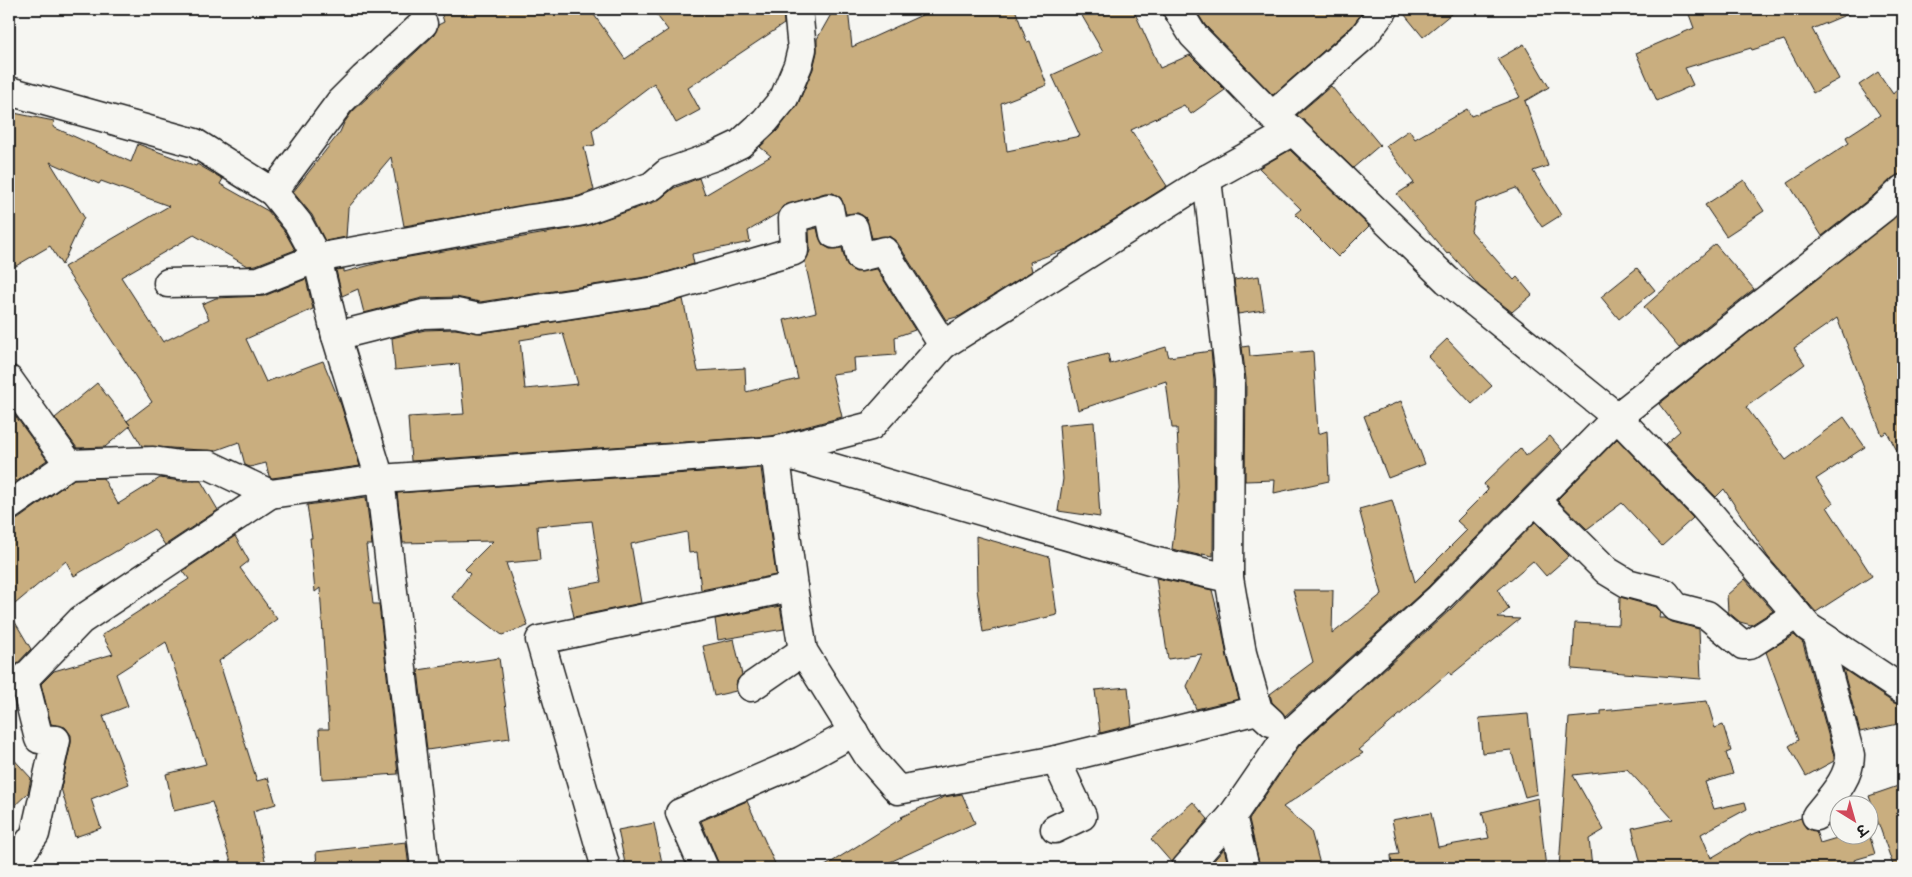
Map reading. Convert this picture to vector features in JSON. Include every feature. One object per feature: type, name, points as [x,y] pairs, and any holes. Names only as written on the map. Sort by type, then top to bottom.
[{"type":"street","points":[[168,283],[259,281],[317,258],[582,211],[652,186],[667,173],[715,156],[740,144],[765,121],[784,98],[792,82],[802,49],[798,9]]},
{"type":"street","points":[[1177,9],[1193,35],[1282,123],[1447,280],[1617,417],[1704,507],[1808,627],[1903,690]]},
{"type":"street","points":[[12,868],[35,834],[56,740],[39,739],[24,679],[80,620],[270,494],[380,479],[775,451],[871,426],[943,345],[1207,180],[1282,123],[1363,37],[1384,9]]},
{"type":"street","points":[[273,192],[340,102],[423,24]]},
{"type":"street","points":[[9,91],[195,143],[273,192],[298,223],[317,258],[336,336],[380,479],[425,868]]},
{"type":"street","points":[[1207,180],[1230,379],[1229,578],[1242,653],[1258,710],[1287,736]]},
{"type":"street","points":[[1186,868],[1232,816],[1287,736],[1439,598],[1617,417],[1883,208],[1903,189]]},
{"type":"street","points":[[336,336],[423,314],[456,313],[479,318],[656,291],[794,251],[793,218],[829,208],[834,234],[854,228],[860,257],[884,251],[943,345]]},
{"type":"street","points":[[9,380],[69,464]]},
{"type":"street","points":[[775,451],[1157,562],[1229,578]]},
{"type":"street","points":[[775,451],[803,652],[868,757],[898,790],[1056,760],[1258,710]]},
{"type":"street","points":[[9,506],[69,464],[153,460],[180,466],[209,465],[270,494]]},
{"type":"street","points":[[1536,501],[1607,571],[1626,583],[1665,593],[1676,607],[1707,615],[1743,645],[1749,645],[1797,614]]},
{"type":"street","points":[[606,868],[540,640],[793,587]]},
{"type":"street","points":[[1816,816],[1845,778],[1850,766],[1850,755],[1817,633]]},
{"type":"street","points":[[751,687],[803,652]]},
{"type":"street","points":[[704,868],[680,812],[801,761],[854,732]]},
{"type":"street","points":[[1055,829],[1082,816],[1056,760]]},
{"type":"street","points":[[1232,816],[1245,868]]},
{"type":"building","points":[[440,9],[590,9],[625,59],[668,30],[652,9],[783,9],[784,24],[688,88],[700,110],[676,123],[654,83],[592,130],[595,145],[584,147],[594,190],[579,196],[404,226],[391,157],[348,208],[346,237],[325,241],[312,215],[293,192],[340,132],[352,112],[434,35],[438,25],[444,22]]},
{"type":"building","points":[[834,9],[848,9],[852,47],[935,9],[1015,9],[1027,42],[1030,41],[1047,85],[1001,103],[1007,151],[1080,136],[1052,75],[1103,52],[1078,9],[1133,9],[1160,68],[1190,55],[1225,90],[1191,114],[1184,105],[1131,130],[1167,186],[1067,249],[1030,262],[1032,271],[960,316],[946,320],[897,242],[889,236],[872,238],[866,218],[858,213],[846,214],[841,198],[833,193],[825,193],[783,206],[778,213],[748,231],[750,242],[692,254],[694,264],[653,276],[480,302],[456,297],[422,298],[364,313],[358,289],[342,296],[336,270],[344,269],[344,272],[386,261],[586,226],[657,201],[674,188],[699,178],[705,195],[771,156],[760,147],[777,131],[798,104],[813,69],[817,52],[817,39]]},
{"type":"building","points":[[1195,9],[1365,9],[1352,26],[1273,95],[1205,25]]},
{"type":"building","points":[[1400,9],[1457,9],[1423,37]]},
{"type":"building","points":[[1687,9],[1860,9],[1812,29],[1839,79],[1813,93],[1784,40],[1685,68],[1693,85],[1657,101],[1636,53],[1694,28]]},
{"type":"building","points":[[1524,44],[1549,87],[1525,101],[1548,166],[1533,171],[1561,215],[1542,227],[1516,188],[1476,203],[1471,231],[1514,280],[1517,277],[1532,295],[1512,312],[1480,287],[1449,252],[1447,254],[1397,194],[1414,183],[1386,146],[1409,130],[1415,139],[1467,109],[1471,116],[1520,97],[1498,59]]},
{"type":"building","points":[[1878,72],[1893,94],[1903,82],[1903,174],[1892,178],[1873,196],[1822,236],[1788,183],[1849,143],[1846,137],[1880,115],[1859,85]]},
{"type":"building","points":[[1331,86],[1380,145],[1353,168],[1297,115]]},
{"type":"building","points":[[9,112],[54,121],[53,127],[131,162],[138,144],[196,166],[197,164],[223,179],[220,184],[268,211],[285,232],[295,250],[256,265],[247,266],[194,235],[121,277],[163,342],[209,319],[202,304],[216,298],[264,296],[306,279],[313,309],[246,339],[266,382],[323,361],[341,405],[360,466],[272,478],[269,476],[266,463],[250,467],[245,465],[239,442],[214,451],[142,446],[130,426],[105,447],[77,448],[55,418],[97,383],[130,425],[127,421],[152,402],[64,267],[169,206],[101,181],[99,184],[50,162],[84,217],[62,265],[50,246],[9,270]]},
{"type":"building","points":[[1290,150],[1369,226],[1338,257],[1295,214],[1301,209],[1259,168]]},
{"type":"building","points":[[1744,180],[1764,211],[1726,236],[1705,205]]},
{"type":"building","points":[[1903,210],[1903,462],[1887,432],[1882,435],[1837,318],[1794,348],[1805,364],[1746,407],[1786,460],[1844,417],[1865,447],[1816,479],[1833,503],[1827,507],[1872,576],[1816,612],[1768,557],[1724,489],[1716,497],[1665,444],[1680,431],[1659,404]]},
{"type":"building","points":[[817,228],[823,245],[830,249],[842,248],[849,268],[856,272],[877,269],[915,330],[895,337],[896,355],[854,358],[855,371],[832,374],[842,417],[772,436],[411,461],[408,417],[464,414],[459,364],[395,370],[392,338],[425,330],[455,329],[481,333],[658,306],[683,299],[698,371],[745,368],[746,392],[798,379],[784,320],[816,312],[805,262],[810,251],[809,230]],"holes":[[[563,333],[578,384],[525,389],[520,340]]]},
{"type":"building","points":[[1715,244],[1754,289],[1679,348],[1644,307]]},
{"type":"building","points":[[1637,268],[1655,290],[1619,319],[1601,297]]},
{"type":"building","points":[[1259,276],[1264,310],[1238,314],[1234,280]]},
{"type":"building","points":[[1447,339],[1492,386],[1472,404],[1428,357]]},
{"type":"building","points":[[1249,346],[1250,356],[1313,351],[1318,434],[1327,431],[1329,481],[1274,493],[1275,480],[1245,481],[1246,379],[1242,347]]},
{"type":"building","points":[[1166,347],[1169,357],[1211,351],[1214,380],[1213,556],[1202,554],[1203,556],[1172,549],[1180,487],[1177,428],[1172,428],[1166,381],[1078,410],[1067,364],[1108,354],[1110,364]]},
{"type":"building","points":[[1401,401],[1425,464],[1388,478],[1364,416]]},
{"type":"building","points":[[9,407],[47,460],[9,487]]},
{"type":"building","points":[[1094,422],[1100,517],[1058,511],[1063,479],[1059,425]]},
{"type":"building","points":[[1550,436],[1562,450],[1428,587],[1285,716],[1272,702],[1270,694],[1313,662],[1293,590],[1333,590],[1332,634],[1382,594],[1359,509],[1392,500],[1415,582],[1467,530],[1457,521],[1488,490],[1484,484],[1521,448],[1526,456]]},
{"type":"building","points":[[1617,439],[1693,518],[1662,546],[1622,503],[1587,529],[1557,500]]},
{"type":"building","points":[[761,468],[776,575],[701,590],[697,552],[689,553],[687,532],[631,544],[641,603],[574,617],[568,588],[601,582],[592,521],[537,526],[540,560],[506,563],[528,626],[502,635],[452,597],[470,574],[465,569],[493,541],[403,543],[397,493]]},
{"type":"building","points":[[103,478],[118,504],[160,478],[180,481],[201,481],[218,510],[165,545],[154,529],[74,576],[66,561],[9,609],[9,521],[18,519],[74,479]]},
{"type":"building","points":[[366,497],[372,545],[366,545],[373,604],[379,604],[398,774],[322,779],[319,729],[329,729],[320,588],[315,592],[310,538],[312,538],[307,505]]},
{"type":"building","points":[[1535,522],[1569,556],[1546,576],[1533,561],[1498,590],[1509,609],[1498,618],[1520,619],[1451,675],[1449,672],[1359,750],[1363,753],[1283,807],[1311,831],[1321,868],[1260,868],[1249,819],[1299,746],[1450,610]]},
{"type":"building","points":[[235,536],[249,561],[240,568],[277,619],[219,661],[257,781],[268,778],[276,804],[253,811],[267,868],[233,868],[212,802],[174,811],[166,774],[206,764],[166,642],[116,674],[128,706],[103,716],[129,784],[91,799],[101,828],[75,837],[61,788],[71,735],[65,727],[51,724],[41,684],[54,671],[113,654],[102,635],[189,579],[183,571]]},
{"type":"building","points":[[976,536],[1049,557],[1057,615],[983,632],[977,589]]},
{"type":"building","points":[[1156,578],[1212,590],[1227,657],[1239,699],[1196,709],[1187,686],[1202,654],[1168,659]]},
{"type":"building","points":[[1745,579],[1773,611],[1751,625],[1740,622],[1728,612],[1727,595]]},
{"type":"building","points":[[1620,597],[1656,607],[1660,611],[1659,618],[1665,618],[1672,622],[1699,629],[1701,679],[1572,669],[1575,623],[1619,625]]},
{"type":"building","points":[[780,606],[784,629],[718,640],[715,619]]},
{"type":"building","points":[[9,612],[31,649],[9,675]]},
{"type":"building","points":[[1794,635],[1803,643],[1834,756],[1834,761],[1806,776],[1789,746],[1798,740],[1766,652]]},
{"type":"building","points":[[734,639],[742,675],[737,681],[736,691],[714,696],[703,646]]},
{"type":"building","points":[[499,658],[510,738],[427,750],[418,670]]},
{"type":"building","points":[[1843,669],[1894,703],[1903,705],[1903,723],[1860,732]]},
{"type":"building","points":[[1128,687],[1132,725],[1100,733],[1095,690]]},
{"type":"building","points":[[1707,701],[1715,728],[1723,725],[1731,751],[1726,753],[1733,774],[1705,782],[1714,809],[1745,802],[1747,809],[1701,834],[1711,858],[1750,835],[1801,818],[1806,828],[1816,831],[1820,843],[1830,840],[1830,844],[1872,844],[1875,854],[1854,860],[1857,868],[1642,868],[1632,828],[1673,819],[1627,769],[1573,775],[1604,830],[1589,839],[1592,868],[1559,868],[1569,718],[1601,715],[1601,711]]},
{"type":"building","points":[[1528,714],[1537,794],[1525,797],[1511,750],[1482,753],[1479,718]]},
{"type":"building","points":[[9,754],[31,778],[28,793],[9,811]]},
{"type":"building","points":[[1898,786],[1903,802],[1903,868],[1894,868],[1880,828],[1880,794],[1875,794]]},
{"type":"building","points":[[962,794],[975,823],[877,868],[822,868],[901,817],[944,797]]},
{"type":"building","points":[[1538,798],[1546,868],[1392,868],[1391,855],[1399,854],[1392,820],[1431,813],[1438,847],[1489,838],[1482,812]]},
{"type":"building","points":[[747,801],[777,868],[719,868],[701,821]]},
{"type":"building","points":[[1193,802],[1208,819],[1172,863],[1151,839]]},
{"type":"building","points":[[654,823],[663,868],[626,868],[618,830]]},
{"type":"building","points":[[406,842],[409,868],[317,868],[316,852]]},
{"type":"building","points":[[1224,849],[1229,868],[1207,868]]}]
